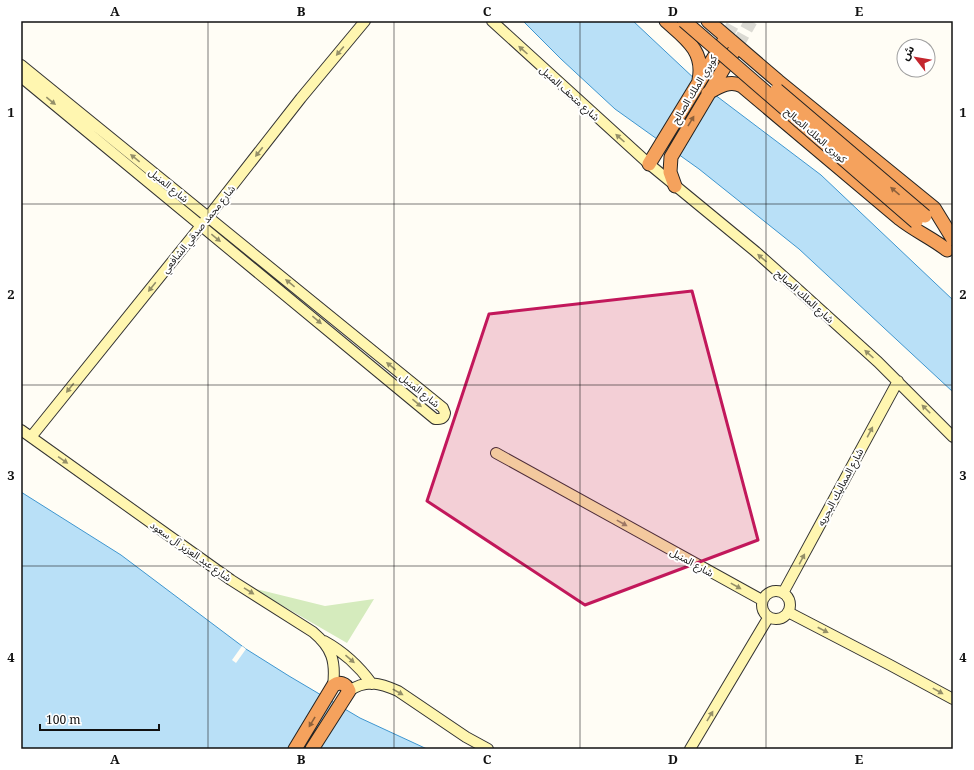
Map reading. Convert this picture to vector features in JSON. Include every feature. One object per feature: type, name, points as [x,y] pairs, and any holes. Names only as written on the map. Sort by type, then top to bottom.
[{"type":"highway","name":"كوبرى الملك الصالح","points":[[684,21],[952,246]]},
{"type":"highway","name":"كوبرى الملك الصالح","points":[[696,21],[952,246]]},
{"type":"highway","points":[[708,21],[778,81],[934,208],[952,246]]},
{"type":"highway","points":[[668,22],[691,44],[703,65]]},
{"type":"highway","name":"كوبري الملك الصالح","points":[[655,153],[698,82],[703,65],[726,37]]},
{"type":"highway","name":"كوبري الملك الصالح","points":[[672,155],[737,46]]},
{"type":"highway","points":[[761,102],[761,96],[765,87],[778,81]]},
{"type":"highway","points":[[708,93],[731,82],[742,86],[900,219],[930,238],[952,246]]},
{"type":"highway","points":[[655,153],[655,158],[658,163],[663,164],[672,155]]},
{"type":"highway","points":[[672,155],[670,172],[675,186]]},
{"type":"highway","points":[[296,749],[330,690],[339,682],[343,683],[349,691],[312,749]]},
{"type":"main road","name":"شارع محمد صدقي الشافعي","points":[[31,437],[301,98],[365,21]]},
{"type":"main road","name":"شارع متحف المنيل","points":[[492,21],[655,153]]},
{"type":"main road","name":"شارع المنيل","points":[[21,65],[204,221],[435,419],[443,418],[445,413],[443,408],[204,221],[21,77]]},
{"type":"main road","name":"شارع الملك الصالح","points":[[655,153],[675,186],[756,252],[898,381],[953,437]]},
{"type":"main road","name":"شارع المماليك البحريه","points":[[783,593],[898,381]]},
{"type":"main road","name":"شارع عبد العزيز آل سعود","points":[[21,430],[231,580],[313,632],[322,640],[329,650],[334,662],[334,674],[330,690]]},
{"type":"main road","name":"شارع المنيل","points":[[496,453],[762,600]]},
{"type":"main road","points":[[775,591],[783,593],[790,601],[788,612],[782,619],[777,620],[768,618],[763,612],[761,604],[762,600],[771,592],[775,591]]},
{"type":"main road","points":[[788,612],[953,699]]},
{"type":"main road","points":[[690,749],[768,618]]},
{"type":"main road","points":[[322,640],[350,658],[372,684]]},
{"type":"main road","points":[[349,691],[357,686],[372,684],[386,686],[398,691],[466,737],[488,749]]},
{"type":"highlighted area","points":[[692,291],[758,540],[585,605],[427,501],[489,314]]},
{"type":"green space","points":[[252,588],[325,606],[374,599],[347,643]]},
{"type":"water","points":[[523,21],[633,21],[698,82],[821,175],[953,300],[953,392],[799,249],[699,169],[615,109]]},
{"type":"water","points":[[21,492],[121,555],[246,649],[360,718],[427,749],[21,749]]},
{"type":"pier","points":[[242,646],[246,649],[236,663],[232,660]]},
{"type":"tunnel","points":[[726,37],[735,21]]},
{"type":"tunnel","points":[[737,46],[751,21]]}]
